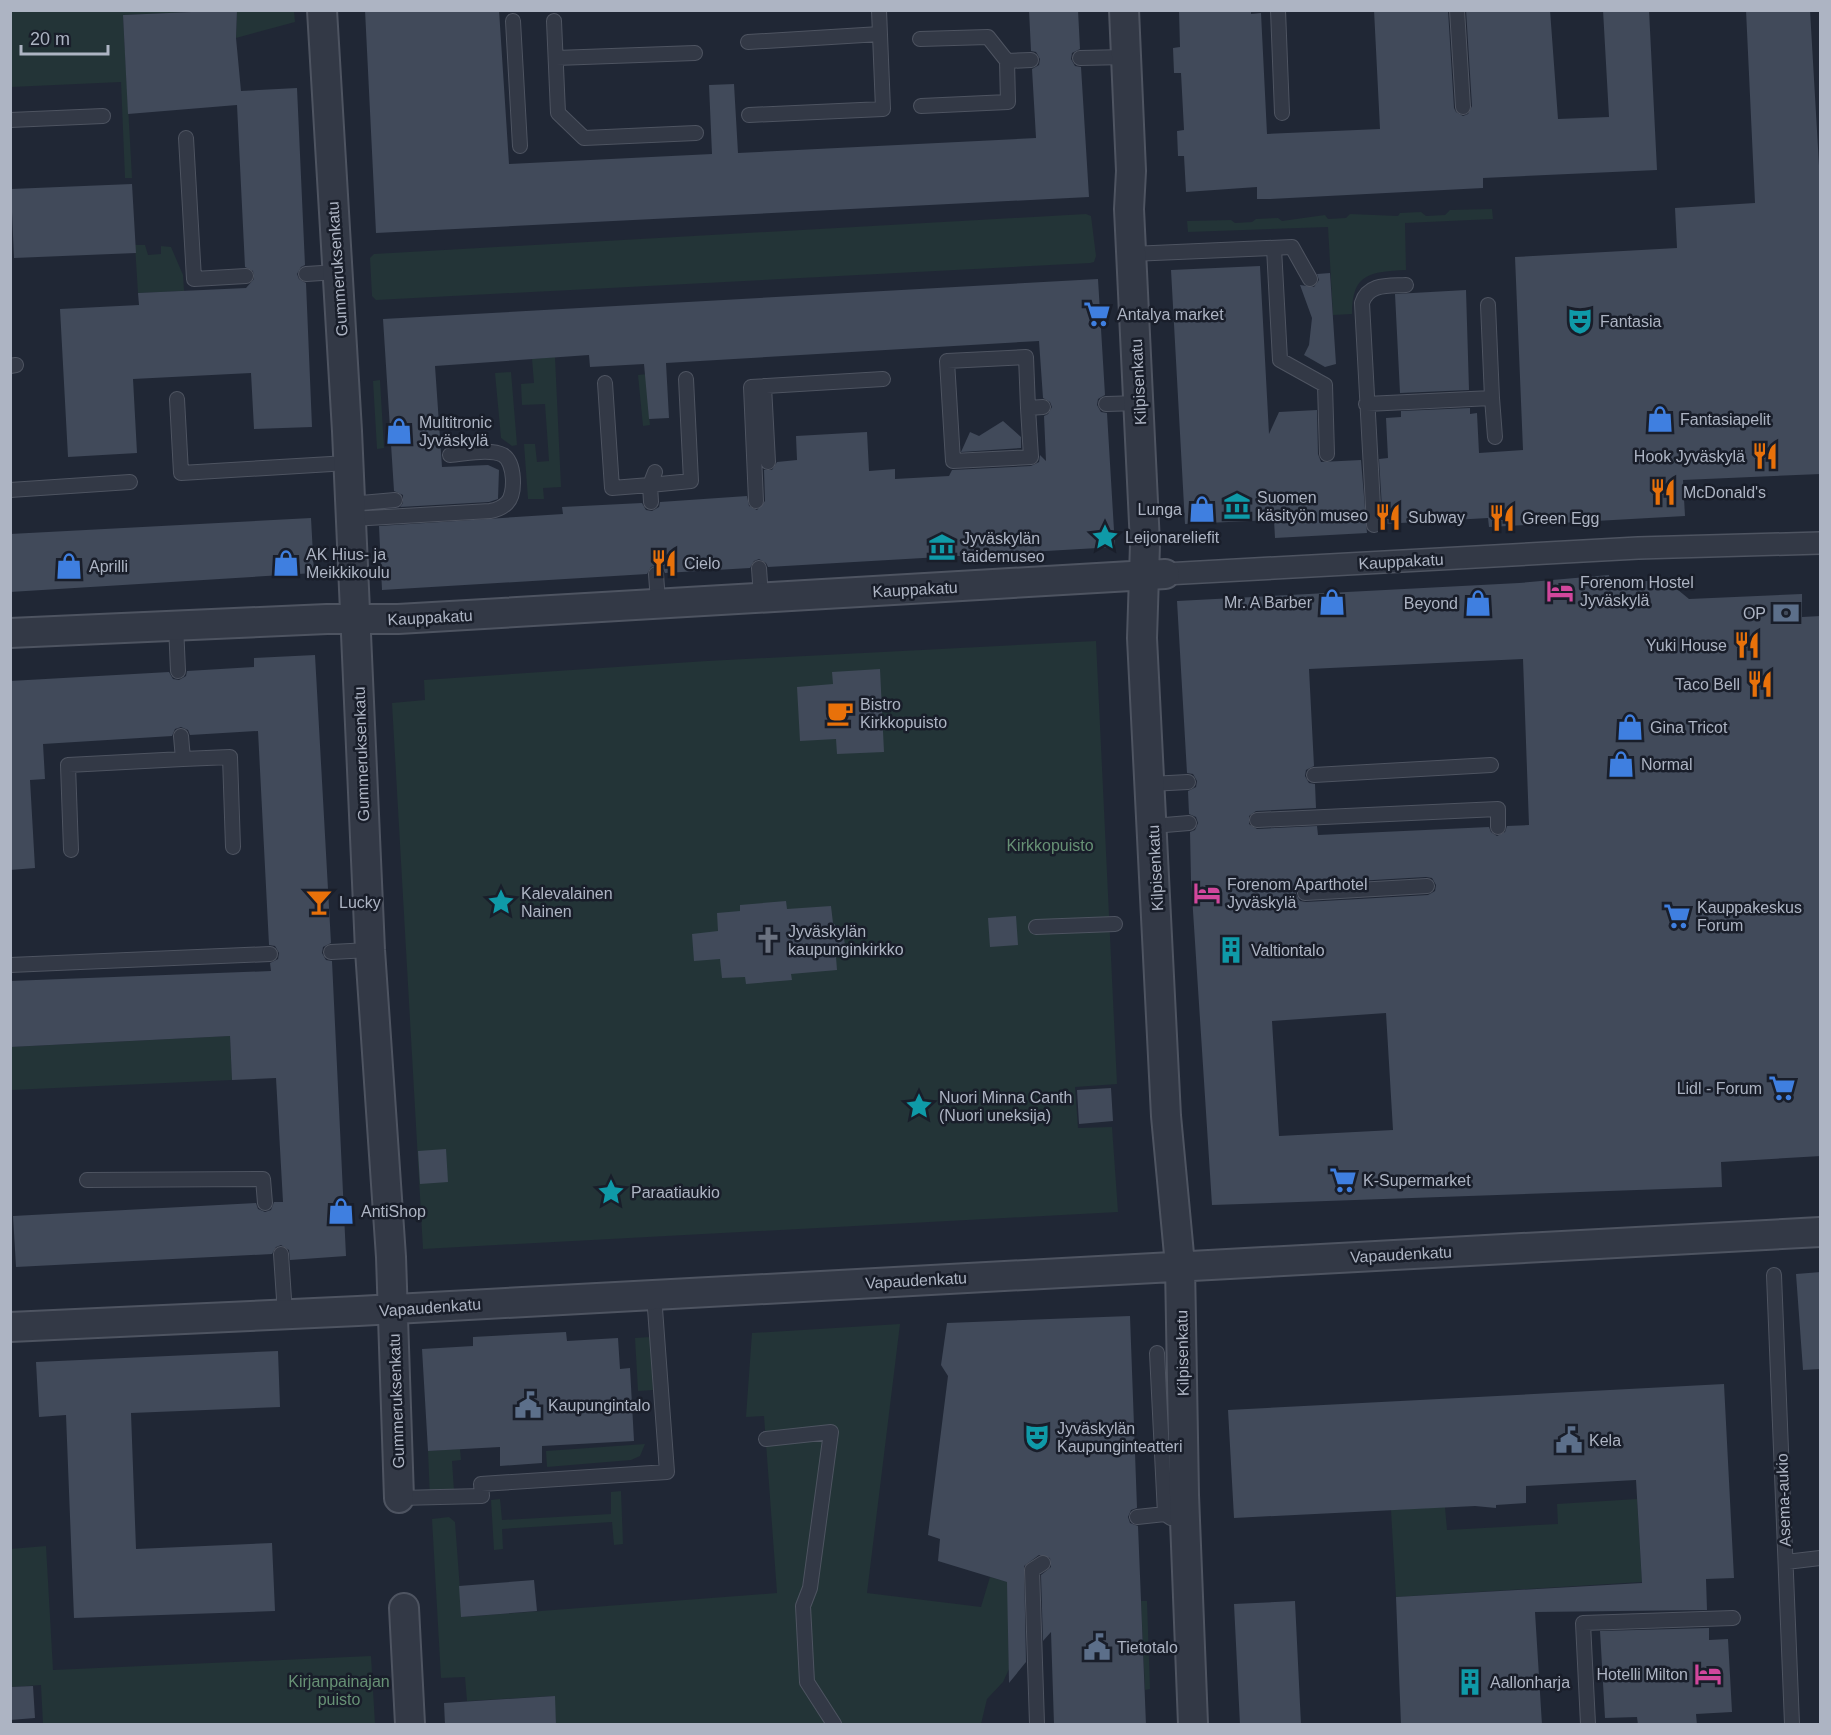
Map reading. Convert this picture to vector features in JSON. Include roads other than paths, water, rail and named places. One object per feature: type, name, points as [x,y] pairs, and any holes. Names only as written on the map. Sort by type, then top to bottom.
[{"type":"street","name":"Gummeruksenkatu","points":[[322,10],[351,512],[370,950],[391,1257],[399,1498]]},
{"type":"street","name":"Kilpisenkatu","points":[[1125,10],[1131,254],[1140,403],[1145,544],[1154,575],[1142,638],[1166,1116],[1180,1265],[1175,1520],[1193,1725]]},
{"type":"street","name":"Kauppakatu","points":[[10,633],[327,619],[356,620],[1638,548],[1821,543]]},
{"type":"street","name":"Vapaudenkatu","points":[[10,1327],[393,1309],[1821,1232]]},
{"type":"street","points":[[404,1608],[410,1725]]},
{"type":"lane","points":[[749,115],[883,109],[879,10]]},
{"type":"lane","points":[[1278,10],[1282,113]]},
{"type":"lane","points":[[1457,10],[1463,106]]},
{"type":"lane","points":[[513,21],[520,146]]},
{"type":"lane","points":[[554,21],[558,113],[584,138],[696,134]]},
{"type":"lane","points":[[748,42],[880,34]]},
{"type":"lane","points":[[920,39],[988,37],[1006,62],[1008,102],[921,106]]},
{"type":"lane","points":[[556,58],[694,52]]},
{"type":"lane","points":[[1080,58],[1126,57]]},
{"type":"lane","points":[[1006,62],[1032,60]]},
{"type":"lane","points":[[10,120],[103,116]]},
{"type":"lane","points":[[186,138],[194,279],[246,276]]},
{"type":"lane","points":[[1131,254],[1292,247],[1310,279]]},
{"type":"lane","points":[[1274,248],[1280,360],[1324,385],[1327,454]]},
{"type":"lane","points":[[306,274],[338,272]]},
{"type":"lane","points":[[1374,525],[1361,319],[1365,294],[1378,287],[1406,285]]},
{"type":"lane","points":[[1488,305],[1495,436]]},
{"type":"lane","points":[[1026,357],[1028,408],[1031,457],[952,461],[947,361],[1026,357]]},
{"type":"lane","points":[[605,383],[612,488],[652,478],[691,481],[686,379]]},
{"type":"lane","points":[[756,501],[751,387],[883,379]]},
{"type":"lane","points":[[765,386],[768,462]]},
{"type":"lane","points":[[1366,404],[1492,398]]},
{"type":"lane","points":[[177,399],[181,473],[348,463]]},
{"type":"lane","points":[[1106,404],[1140,403]]},
{"type":"lane","points":[[1028,408],[1043,407]]},
{"type":"lane","points":[[351,512],[490,512],[509,502],[512,492],[511,469],[508,460],[503,455],[495,452],[450,455]]},
{"type":"lane","points":[[651,502],[652,478]]},
{"type":"lane","points":[[10,490],[130,482]]},
{"type":"lane","points":[[351,512],[395,500]]},
{"type":"lane","points":[[759,568],[761,597]]},
{"type":"lane","points":[[656,574],[658,602]]},
{"type":"lane","points":[[176,625],[178,671]]},
{"type":"lane","points":[[182,736],[183,759]]},
{"type":"lane","points":[[71,850],[68,765],[230,758],[233,847]]},
{"type":"lane","points":[[1314,775],[1491,765]]},
{"type":"lane","points":[[1150,784],[1188,782]]},
{"type":"lane","points":[[1257,820],[1498,809],[1498,827]]},
{"type":"lane","points":[[1153,826],[1189,823]]},
{"type":"lane","points":[[1305,893],[1427,886]]},
{"type":"lane","points":[[1036,927],[1115,924]]},
{"type":"lane","points":[[331,952],[370,950]]},
{"type":"lane","points":[[10,965],[270,954]]},
{"type":"lane","points":[[87,1180],[263,1179],[265,1203]]},
{"type":"lane","points":[[281,1254],[285,1314]]},
{"type":"lane","name":"Asema-aukio","points":[[1774,1275],[1792,1725]]},
{"type":"lane","points":[[399,1498],[482,1496],[481,1484],[667,1472],[654,1294]]},
{"type":"lane","points":[[1137,1517],[1175,1520],[1161,1482],[1157,1353]]},
{"type":"lane","points":[[766,1439],[831,1432],[810,1588],[803,1606],[807,1682],[834,1725]]},
{"type":"lane","points":[[1786,1562],[1821,1558]]},
{"type":"lane","points":[[1037,1725],[1032,1570],[1043,1563]]},
{"type":"lane","points":[[1588,1725],[1583,1623],[1733,1618]]},
{"type":"place","name":"Antalya market","points":[[1097,314]]},
{"type":"place","name":"Fantasia","points":[[1580,321]]},
{"type":"place","name":"Fantasiapelit","points":[[1660,419]]},
{"type":"place","name":"Multitronic Jyväskylä","points":[[399,431]]},
{"type":"place","name":"Hook Jyväskylä","points":[[1765,456]]},
{"type":"place","name":"McDonald's","points":[[1663,492]]},
{"type":"place","name":"Suomen käsityön museo","points":[[1237,506]]},
{"type":"place","name":"Lunga","points":[[1202,509]]},
{"type":"place","name":"Subway","points":[[1388,517]]},
{"type":"place","name":"Green Egg","points":[[1502,518]]},
{"type":"place","name":"Leijonareliefit","points":[[1105,537]]},
{"type":"place","name":"Jyväskylän taidemuseo","points":[[942,547]]},
{"type":"place","name":"AK Hius- ja Meikkikoulu","points":[[286,563]]},
{"type":"place","name":"Cielo","points":[[664,563]]},
{"type":"place","name":"Aprilli","points":[[69,566]]},
{"type":"place","name":"Forenom Hostel Jyväskylä","points":[[1560,591]]},
{"type":"place","name":"Mr. A Barber","points":[[1332,602]]},
{"type":"place","name":"Beyond","points":[[1478,603]]},
{"type":"place","name":"OP","points":[[1786,613]]},
{"type":"place","name":"Yuki House","points":[[1747,645]]},
{"type":"place","name":"Taco Bell","points":[[1760,684]]},
{"type":"place","name":"Bistro Kirkkopuisto","points":[[840,713]]},
{"type":"place","name":"Gina Tricot","points":[[1630,727]]},
{"type":"place","name":"Normal","points":[[1621,764]]},
{"type":"place","name":"Forenom Aparthotel Jyväskylä","points":[[1207,893]]},
{"type":"place","name":"Lucky","points":[[319,902]]},
{"type":"place","name":"Kalevalainen Nainen","points":[[501,902]]},
{"type":"place","name":"Kauppakeskus Forum","points":[[1677,916]]},
{"type":"place","name":"Jyväskylän kaupunginkirkko","points":[[768,940]]},
{"type":"place","name":"Valtiontalo","points":[[1231,950]]},
{"type":"place","name":"Lidl - Forum","points":[[1782,1088]]},
{"type":"place","name":"Nuori Minna Canth (Nuori uneksija)","points":[[919,1106]]},
{"type":"place","name":"K-Supermarket","points":[[1343,1180]]},
{"type":"place","name":"Paraatiaukio","points":[[611,1192]]},
{"type":"place","name":"AntiShop","points":[[341,1211]]},
{"type":"place","name":"Kaupungintalo","points":[[528,1405]]},
{"type":"place","name":"Jyväskylän Kaupunginteatteri","points":[[1037,1437]]},
{"type":"place","name":"Kela","points":[[1569,1440]]},
{"type":"place","name":"Tietotalo","points":[[1097,1647]]},
{"type":"place","name":"Hotelli Milton","points":[[1708,1674]]},
{"type":"place","name":"Aallonharja","points":[[1470,1682]]},
{"type":"park label","name":"Kirkkopuisto","points":[[1050,845]]},
{"type":"park label","name":"Kirjanpainajan puisto","points":[[339,1690]]}]
